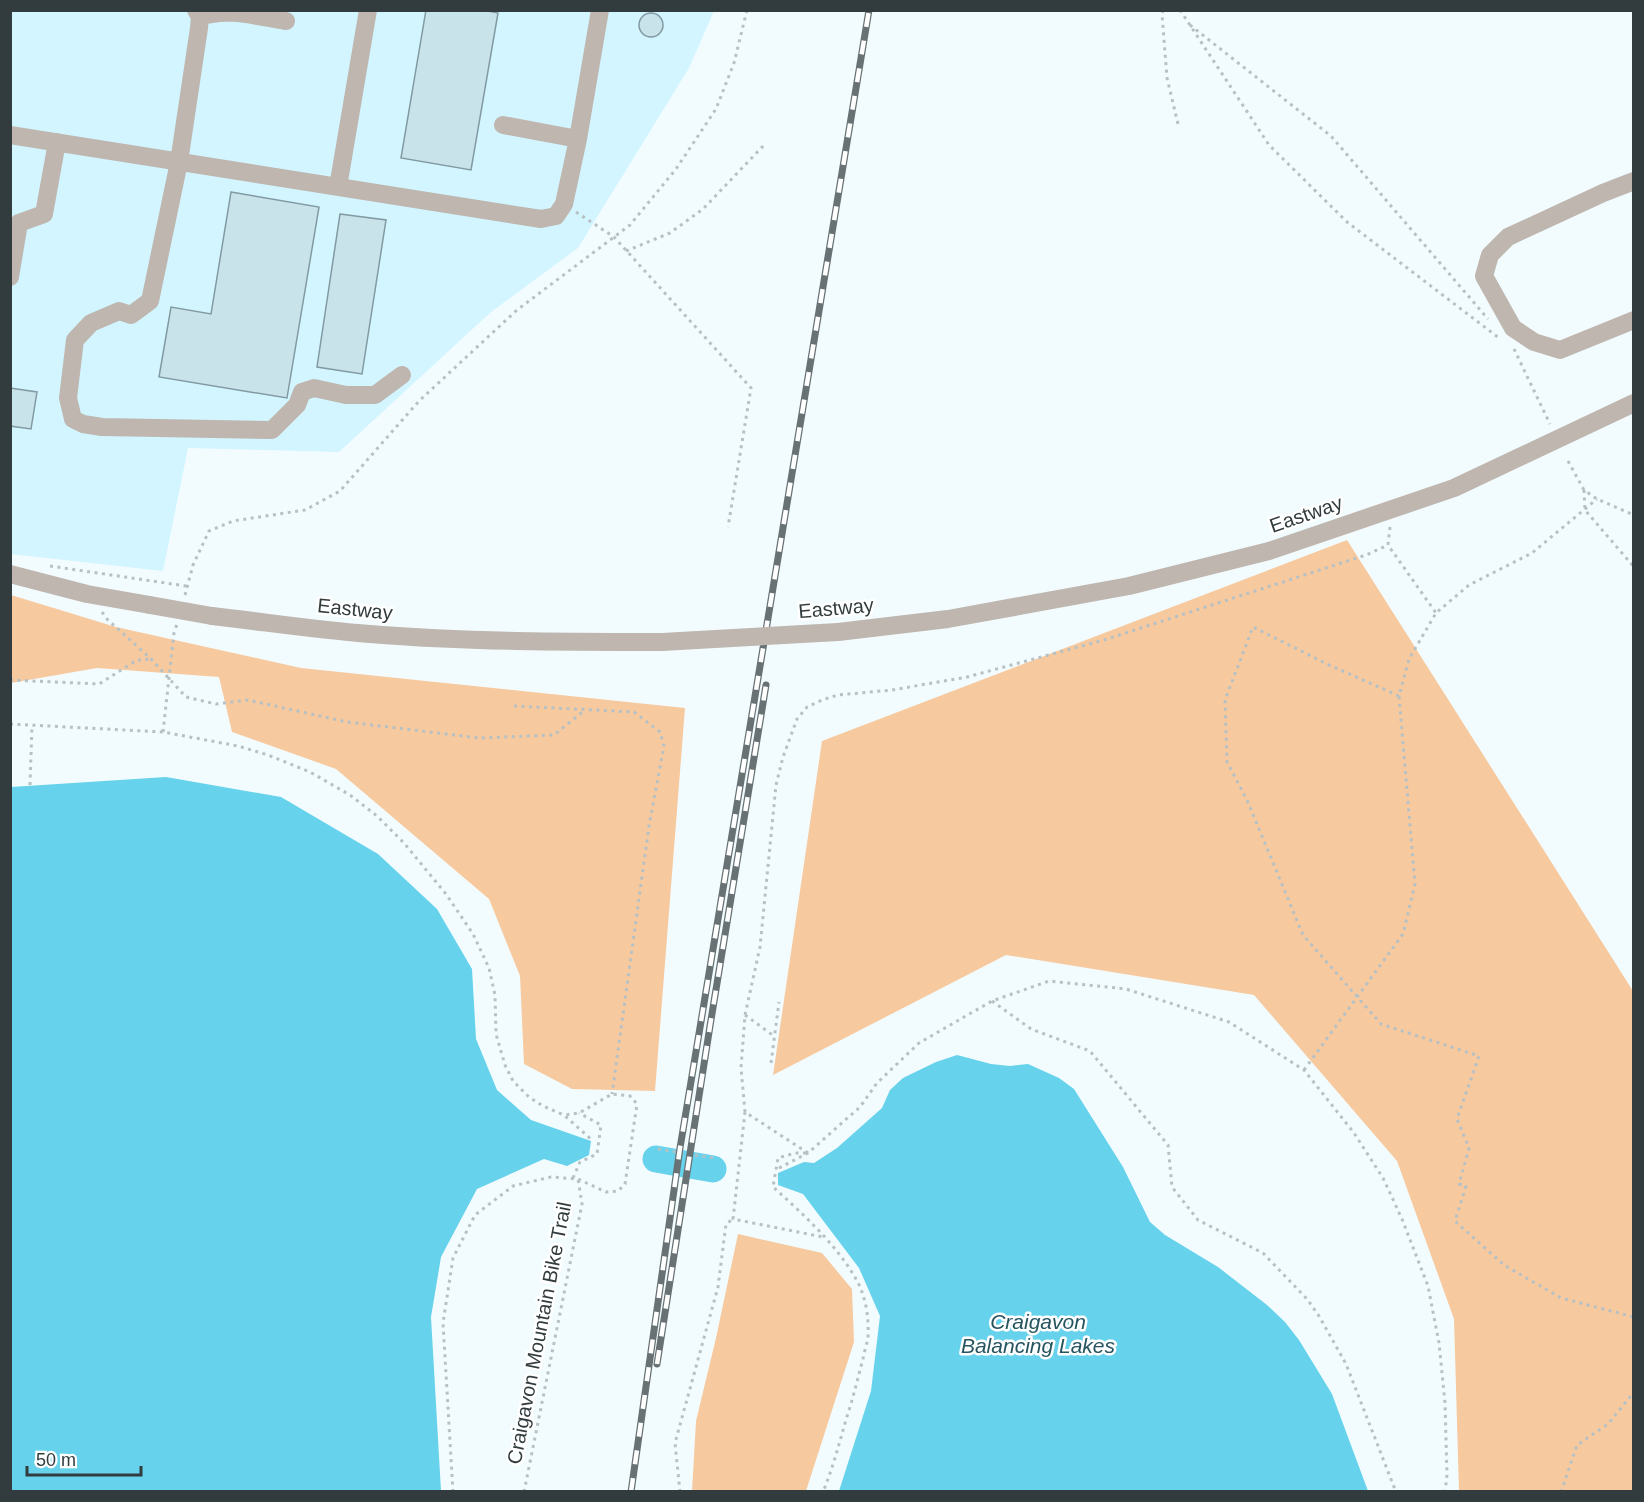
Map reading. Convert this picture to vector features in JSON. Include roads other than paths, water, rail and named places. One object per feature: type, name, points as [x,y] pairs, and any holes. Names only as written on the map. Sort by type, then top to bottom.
[{"type":"street","points":[[338,187],[368,10]]},
{"type":"street","points":[[10,135],[541,219],[556,216],[564,204],[578,139],[600,10]]},
{"type":"street","points":[[286,21],[230,12],[198,14],[179,162],[150,301],[131,315],[120,311],[91,323],[75,340],[68,398],[73,419],[83,424],[102,427],[272,430],[297,405],[302,392],[314,388],[346,395],[375,395],[402,375]]},
{"type":"street","points":[[503,125],[578,139]]},
{"type":"street","points":[[10,277],[19,223],[44,214],[57,142]]},
{"type":"street","points":[[1634,181],[1508,237],[1490,255],[1484,276],[1513,328],[1534,342],[1560,350],[1634,320]]},
{"type":"street","name":"Eastway","points":[[10,574],[87,594],[212,616],[369,634],[440,639],[521,642],[662,642],[838,632],[948,619],[1129,586],[1269,551],[1455,488],[1634,403]]},
{"type":"water","points":[[166,777],[281,797],[378,854],[437,909],[472,969],[476,1039],[497,1090],[531,1120],[591,1141],[589,1155],[567,1166],[544,1159],[477,1189],[441,1257],[431,1317],[441,1491],[11,1491],[11,787]]},
{"type":"water","name":"Craigavon Balancing Lakes","points":[[957,1055],[991,1064],[1010,1066],[1028,1064],[1059,1078],[1074,1089],[1123,1167],[1150,1222],[1165,1235],[1218,1267],[1267,1305],[1285,1322],[1299,1340],[1332,1394],[1368,1491],[839,1491],[871,1391],[880,1316],[859,1268],[803,1194],[778,1185],[778,1173],[804,1162],[814,1163],[837,1148],[882,1108],[890,1090],[903,1078]]},
{"type":"waterway","points":[[656,1159],[713,1169]]},
{"type":"railway","points":[[631,1492],[680,1148],[869,10]]},
{"type":"railway","points":[[657,1364],[766,685]]}]
